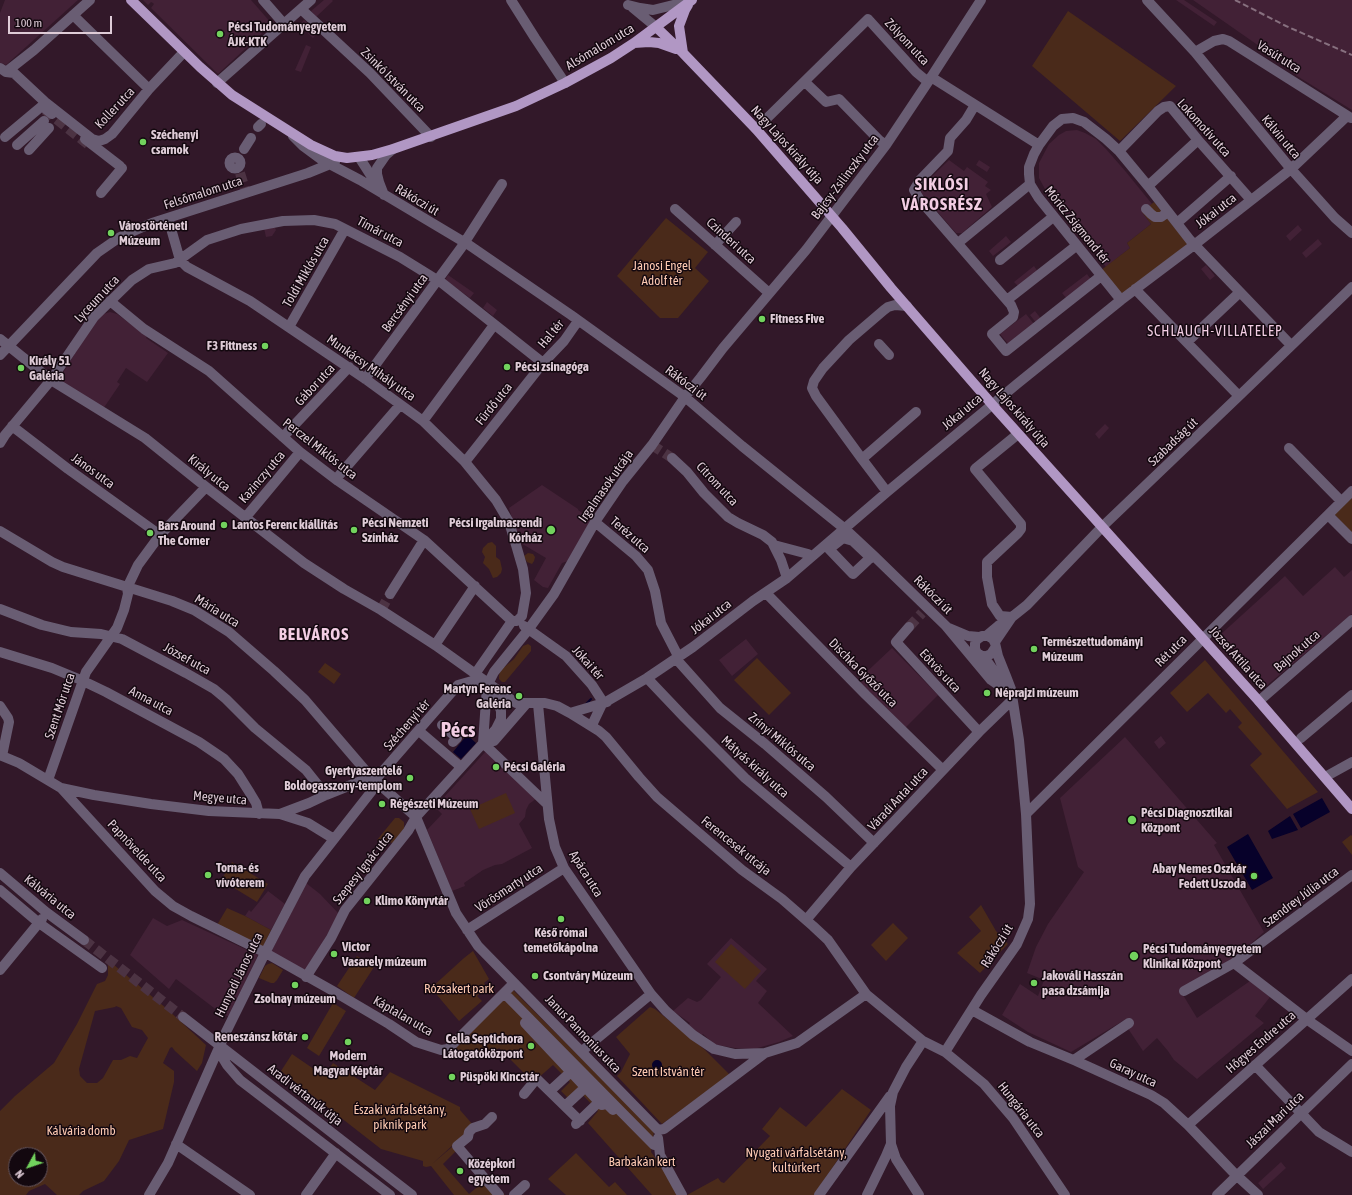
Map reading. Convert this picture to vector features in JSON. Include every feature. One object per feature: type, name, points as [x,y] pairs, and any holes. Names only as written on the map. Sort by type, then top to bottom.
[{"type":"main road","name":"Rákóczi út","points":[[131,0],[184,52],[232,95],[317,149],[335,156],[359,157]]},
{"type":"main road","name":"Alsómalom utca","points":[[431,136],[504,111],[565,83],[611,58],[634,43],[692,0]]},
{"type":"main road","points":[[683,53],[679,26],[685,10],[692,0]]},
{"type":"main road","name":"Nagy Lajos király útja","points":[[656,27],[756,129],[832,216],[891,288],[1018,434],[1102,526]]},
{"type":"main road","points":[[634,43],[659,43],[670,46],[683,53]]},
{"type":"main road","points":[[359,157],[393,149],[431,136]]},
{"type":"main road","name":"József Attila utca","points":[[1102,526],[1259,701],[1352,809]]},
{"type":"street","points":[[3,70],[34,50],[90,0]]},
{"type":"street","points":[[263,0],[284,24]]},
{"type":"street","points":[[217,83],[311,0]]},
{"type":"street","points":[[511,0],[565,83]]},
{"type":"street","points":[[625,2],[648,10],[658,10],[692,0]]},
{"type":"street","name":"Bajcsy-Zsilinszky utca","points":[[685,397],[723,348],[806,250],[886,145],[981,0]]},
{"type":"street","name":"Kálvin utca","points":[[1148,0],[1195,52],[1291,169],[1335,218],[1352,233]]},
{"type":"street","points":[[625,2],[656,27]]},
{"type":"street","name":"Zsinkó István utca","points":[[300,9],[370,73],[431,136]]},
{"type":"street","points":[[74,15],[149,89]]},
{"type":"street","name":"Zólyom utca","points":[[805,82],[868,19],[916,72],[974,105],[1039,145]]},
{"type":"street","name":"Vasút utca","points":[[1195,52],[1214,41],[1223,39],[1229,41],[1349,117]]},
{"type":"street","name":"Koller utca","points":[[3,70],[14,73],[45,102],[92,139],[99,141],[112,134],[149,89],[184,52]]},
{"type":"street","points":[[756,129],[805,82],[826,102],[839,99],[879,140],[886,145]]},
{"type":"street","points":[[3,135],[4,136],[45,102]]},
{"type":"street","points":[[974,105],[966,120],[950,138],[948,151],[920,180],[914,190],[920,200],[1013,308],[1013,317],[992,334],[1006,351],[1101,276]]},
{"type":"street","points":[[3,135],[42,106],[122,168],[102,189]]},
{"type":"street","name":"Lokomotív utca","points":[[1119,151],[1158,111],[1166,106],[1170,106],[1251,200]]},
{"type":"street","name":"Jókai utca","points":[[570,713],[607,702],[647,678],[678,658],[787,578],[992,404],[1121,300],[1291,169],[1349,117]]},
{"type":"street","name":"Móricz Zsigmond tér","points":[[1121,300],[1076,246],[1038,197],[1030,184],[1029,174],[1031,161],[1039,145],[1053,126],[1062,119],[1072,118],[1084,122],[1119,151],[1194,245],[1286,341]]},
{"type":"street","points":[[17,145],[46,125],[29,150]]},
{"type":"street","name":"Rákóczi út","points":[[290,132],[295,139],[311,152],[465,242],[685,397],[742,446],[845,529],[924,610],[975,649],[978,654],[984,657],[1012,700]]},
{"type":"street","points":[[240,160],[251,138]]},
{"type":"street","points":[[1148,186],[1198,140]]},
{"type":"street","points":[[384,195],[378,182],[377,168],[381,160],[393,149]]},
{"type":"street","points":[[308,173],[313,162],[311,152]]},
{"type":"street","name":"Felsőmalom utca","points":[[0,355],[4,343],[70,284],[97,253],[108,244],[133,231],[168,218],[308,173],[331,164],[342,157]]},
{"type":"street","points":[[359,157],[357,171],[360,180]]},
{"type":"street","name":"Rákóczi út","points":[[359,157],[384,195]]},
{"type":"street","points":[[1176,223],[1231,176]]},
{"type":"street","name":"Bercsényi utca","points":[[365,379],[465,242],[502,184]]},
{"type":"street","points":[[958,243],[1030,184]]},
{"type":"street","name":"Czinderi utca","points":[[675,209],[769,293]]},
{"type":"street","points":[[1146,209],[1155,217],[1161,217],[1168,212]]},
{"type":"street","points":[[1000,260],[1053,216]]},
{"type":"street","points":[[168,218],[180,260]]},
{"type":"street","name":"Tímár utca","points":[[180,260],[207,240],[240,229],[282,221],[314,220],[335,224],[400,257],[438,280],[543,363]]},
{"type":"street","points":[[715,245],[736,222]]},
{"type":"street","name":"Toldi Miklós utca","points":[[289,327],[345,229]]},
{"type":"street","points":[[1007,300],[1076,246]]},
{"type":"street","name":"Lyceum utca","points":[[0,443],[12,426],[51,380],[94,317],[132,280],[149,269],[175,263],[180,260]]},
{"type":"street","name":"Munkácsy Mihály utca","points":[[180,260],[187,267],[250,301],[349,367],[423,421],[465,462],[496,500],[509,522],[524,576],[526,593],[522,616],[515,620]]},
{"type":"street","name":"Szabadság út","points":[[989,641],[1012,617],[1027,605],[1102,526],[1352,287]]},
{"type":"street","points":[[888,307],[891,288]]},
{"type":"street","points":[[1135,289],[1239,396]]},
{"type":"street","points":[[1187,342],[1240,292]]},
{"type":"street","name":"Perczel Miklós utca","points":[[110,301],[144,329],[209,371],[300,452],[424,540],[515,620]]},
{"type":"street","points":[[887,492],[816,396],[812,388],[814,381],[823,368],[849,340],[888,307],[895,305],[907,306]]},
{"type":"street","name":"Hal tér","points":[[543,363],[557,350],[578,321]]},
{"type":"street","points":[[423,421],[494,325]]},
{"type":"street","name":"Király utca","points":[[4,343],[51,380],[145,438],[304,563],[344,589],[382,610],[435,645],[516,703]]},
{"type":"street","points":[[879,344],[889,355]]},
{"type":"street","name":"Fürdő utca","points":[[465,462],[543,363]]},
{"type":"street","name":"Gábor utca","points":[[283,437],[349,367]]},
{"type":"street","name":"Irgalmasok utcája","points":[[528,630],[554,594],[595,522],[623,481],[652,445],[685,397]]},
{"type":"street","points":[[336,479],[400,405]]},
{"type":"street","points":[[862,459],[916,412]]},
{"type":"street","name":"János utca","points":[[12,426],[68,469],[160,535]]},
{"type":"street","points":[[1012,617],[1000,616],[992,604],[987,577],[987,562],[1018,534],[1021,524],[976,470],[1018,434]]},
{"type":"street","points":[[1289,448],[1341,501]]},
{"type":"street","name":"Kazinczy utca","points":[[245,518],[300,452]]},
{"type":"street","name":"Citrom utca","points":[[672,458],[687,472],[704,494],[728,517],[763,535],[772,542],[781,560],[787,578]]},
{"type":"street","name":"Szent Mór utca","points":[[48,780],[86,672],[118,628],[128,594],[127,588],[138,565],[160,535],[206,487]]},
{"type":"street","name":"Rét utca","points":[[1026,814],[1352,490]]},
{"type":"street","points":[[1328,514],[1352,539]]},
{"type":"street","name":"Teréz utca","points":[[595,522],[636,556],[648,570],[655,591],[661,623],[678,658]]},
{"type":"street","name":"Mária utca","points":[[0,531],[63,567],[172,601],[194,610],[230,632],[305,700],[373,779]]},
{"type":"street","points":[[390,594],[424,540]]},
{"type":"street","points":[[774,545],[808,554]]},
{"type":"street","points":[[435,645],[475,586]]},
{"type":"street","name":"Dischka Győző utca","points":[[766,593],[866,695],[943,770]]},
{"type":"street","name":"József utca","points":[[0,609],[42,626],[71,632],[112,637],[122,640],[214,689],[273,743],[306,770],[326,795]]},
{"type":"street","points":[[475,674],[515,620]]},
{"type":"street","name":"Jókai tér","points":[[515,620],[566,656],[607,702]]},
{"type":"street","name":"Bajnok utca","points":[[1259,701],[1352,620]]},
{"type":"street","name":"Eötvös utca","points":[[910,627],[896,642],[979,732]]},
{"type":"street","points":[[528,630],[494,672],[488,684],[485,745],[547,804]]},
{"type":"street","name":"Rákóczi út","points":[[945,1052],[1017,944],[1028,919],[1030,904],[1026,814],[1019,740],[1010,689],[1006,676],[989,641],[949,630]]},
{"type":"street","name":"Rákóczi út","points":[[949,630],[986,675],[1004,689]]},
{"type":"street","points":[[975,649],[975,643],[989,641],[991,654],[984,657]]},
{"type":"street","name":"Anna utca","points":[[0,652],[52,668],[83,681],[199,742],[224,759],[238,774],[256,803],[259,814]]},
{"type":"street","name":"Zrínyi Miklós utca","points":[[678,658],[678,661],[720,708],[826,797],[874,844]]},
{"type":"street","name":"Mátyás király utca","points":[[647,678],[745,778],[851,867]]},
{"type":"street","name":"Széchenyi tér","points":[[373,779],[433,717],[458,685],[472,681],[488,684]]},
{"type":"street","points":[[485,745],[501,719],[501,710],[488,684]]},
{"type":"street","points":[[1301,738],[1352,695]]},
{"type":"street","name":"Váradi Antal utca","points":[[806,920],[851,867],[979,732],[1012,700]]},
{"type":"street","points":[[592,725],[607,702]]},
{"type":"street","name":"Ferencesek utcája","points":[[516,703],[551,704],[592,725],[606,737],[657,797],[742,870],[782,900],[828,940],[866,994],[923,1041]]},
{"type":"street","points":[[373,779],[416,817],[461,767],[527,703]]},
{"type":"street","name":"Apáca utca","points":[[538,704],[547,804],[555,847],[564,868],[651,994]]},
{"type":"street","points":[[0,706],[9,722],[1,756]]},
{"type":"street","points":[[420,731],[457,738],[448,748]]},
{"type":"street","points":[[442,736],[461,767]]},
{"type":"street","name":"Papnövelde utca","points":[[1,756],[19,763],[61,788],[155,891],[167,902],[191,916],[264,953]]},
{"type":"street","points":[[1325,777],[1352,762]]},
{"type":"street","name":"Megye utca","points":[[61,788],[151,804],[209,811],[280,814],[326,795],[373,779]]},
{"type":"street","name":"Hunyadi János utca","points":[[149,1195],[168,1163],[219,1047],[264,953],[305,876],[371,792],[375,785],[373,779]]},
{"type":"street","points":[[280,814],[308,824],[334,839]]},
{"type":"street","name":"Janus Pannonius utca","points":[[416,817],[423,830],[456,913],[481,950],[582,1051],[658,1130]]},
{"type":"street","name":"Szepesy Ignác utca","points":[[306,977],[331,938],[345,910],[408,831],[416,817]]},
{"type":"street","name":"Vörösmarty utca","points":[[467,930],[564,868]]},
{"type":"street","name":"Kálvária utca","points":[[0,873],[46,912],[84,940]]},
{"type":"street","name":"Szendrey Júlia utca","points":[[1184,991],[1234,963],[1352,875]]},
{"type":"street","name":"Kálvária utca","points":[[0,890],[39,923],[102,968]]},
{"type":"street","points":[[0,970],[39,923],[46,912]]},
{"type":"street","name":"Káptalan utca","points":[[264,953],[334,991],[416,1042],[441,1050],[448,1049],[514,983]]},
{"type":"street","points":[[1234,963],[1307,1020],[1352,1051]]},
{"type":"street","name":"Hőgyes Endre utca","points":[[1188,1125],[1352,979]]},
{"type":"street","points":[[582,1051],[651,994],[666,1011],[708,1046],[722,1052],[735,1054],[765,1053],[798,1043],[866,994]]},
{"type":"street","points":[[503,995],[602,1099],[602,1105],[605,1102],[653,1145],[682,1195]]},
{"type":"street","name":"Garay utca","points":[[972,1010],[1030,1042],[1151,1095],[1164,1103],[1258,1195]]},
{"type":"street","points":[[183,1017],[219,1047]]},
{"type":"street","points":[[1074,1060],[1128,1023]]},
{"type":"street","points":[[819,1195],[893,1092],[906,1067],[923,1041]]},
{"type":"street","name":"Hungária utca","points":[[923,1041],[945,1052],[984,1084],[1013,1118],[1065,1195]]},
{"type":"street","name":"Aradi vértanúk útja","points":[[219,1047],[224,1061],[240,1080],[390,1195]]},
{"type":"street","name":"Aradi vértanúk útja","points":[[219,1047],[412,1195]]},
{"type":"street","points":[[653,1145],[658,1130],[664,1129],[765,1053]]},
{"type":"street","points":[[224,1061],[275,1105],[278,1102],[397,1195]]},
{"type":"street","name":"Jászai Mari utca","points":[[1217,1195],[1352,1064]]},
{"type":"street","points":[[1255,1065],[1319,1132],[1352,1152]]},
{"type":"street","points":[[550,1091],[574,1069]]},
{"type":"street","points":[[524,1094],[537,1079],[565,1106],[575,1125],[602,1099]]},
{"type":"street","points":[[565,1106],[589,1085]]},
{"type":"street","points":[[893,1092],[890,1106],[891,1144],[896,1159],[919,1195]]},
{"type":"street","points":[[492,1117],[485,1124],[473,1128],[469,1132],[468,1137],[457,1146],[500,1195]]},
{"type":"street","points":[[176,1144],[250,1195]]},
{"type":"street","points":[[867,1195],[891,1144]]},
{"type":"street","points":[[306,1195],[336,1153]]},
{"type":"street","points":[[514,1195],[525,1185]]},
{"type":"shaded area","points":[[5,0],[78,0],[6,65],[0,63],[0,13]]},
{"type":"shaded area","name":"Pécsi Tudományegyetem ÁJK-KTK","points":[[143,0],[251,0],[272,24],[218,74],[151,8],[154,4],[153,3],[151,2],[148,5]]},
{"type":"shaded area","points":[[324,0],[333,1],[316,17],[311,11]]},
{"type":"shaded area","points":[[1176,0],[1184,0],[1217,22],[1214,26]]},
{"type":"shaded area","points":[[1193,0],[1352,0],[1352,110],[1297,76],[1272,55]]},
{"type":"shaded area","points":[[304,20],[318,32],[313,38],[299,25]]},
{"type":"shaded area","points":[[306,45],[311,47],[301,72],[295,70]]},
{"type":"shaded area","points":[[1077,130],[1096,139],[1152,204],[1142,212],[1151,224],[1127,243],[1130,248],[1106,267],[1046,191],[1039,178],[1039,163],[1049,144],[1066,131]]},
{"type":"shaded area","points":[[949,160],[964,171],[967,167],[988,182],[985,186],[991,190],[986,194],[992,207],[962,233],[956,233],[922,194],[921,190],[921,187]]},
{"type":"shaded area","points":[[979,160],[990,167],[987,172],[976,165]]},
{"type":"shaded area","points":[[1298,225],[1302,230],[1290,241],[1286,236]]},
{"type":"shaded area","points":[[274,226],[276,230],[272,236],[266,237],[264,228]]},
{"type":"shaded area","points":[[1006,236],[1011,242],[993,256],[989,251]]},
{"type":"shaded area","points":[[1318,239],[1322,244],[1306,258],[1302,253]]},
{"type":"shaded area","points":[[1206,265],[1215,276],[1210,280],[1201,269]]},
{"type":"shaded area","points":[[1034,266],[1038,272],[1019,287],[1014,282]]},
{"type":"shaded area","points":[[1087,274],[1092,281],[1068,300],[1062,293]]},
{"type":"shaded area","points":[[448,275],[474,293],[470,298],[445,280]]},
{"type":"shaded area","points":[[487,302],[497,310],[493,316],[483,308]]},
{"type":"shaded area","points":[[1035,311],[1042,320],[1037,324],[1030,315]]},
{"type":"shaded area","points":[[110,312],[117,314],[147,336],[146,338],[168,353],[147,382],[126,368],[117,382],[120,384],[103,409],[58,381],[100,315]]},
{"type":"shaded area","points":[[1026,314],[1034,324],[1009,345],[1000,334]]},
{"type":"shaded area","points":[[1105,424],[1109,428],[1099,439],[1095,434]]},
{"type":"shaded area","name":"Pécsi Irgalmasrendi Kórház","points":[[542,485],[592,520],[568,561],[562,563],[548,588],[543,587],[534,580],[546,558],[519,542],[509,508]]},
{"type":"shaded area","points":[[1335,567],[1344,577],[1352,570],[1352,614],[1265,687],[1220,635],[1285,576],[1303,596]]},
{"type":"shaded area","points":[[746,639],[758,654],[732,676],[719,660]]},
{"type":"shaded area","points":[[892,648],[938,695],[905,728],[858,680]]},
{"type":"shaded area","points":[[467,735],[476,743],[461,759],[453,752]]},
{"type":"shaded area","points":[[1161,736],[1166,743],[1159,749],[1154,742]]},
{"type":"shaded area","name":"Pécsi Tudományegyetem Klinikai Központ","points":[[1125,737],[1217,843],[1214,845],[1264,932],[1245,949],[1225,963],[1180,990],[1197,1018],[1250,981],[1270,997],[1255,1016],[1264,1023],[1197,1079],[1174,1060],[1157,1038],[1143,1051],[1127,1027],[1129,1023],[1126,1019],[1071,1052],[1028,1032],[1002,1015],[1020,984],[1038,996],[1044,980],[1027,973],[1036,947],[1048,924],[1084,872],[1078,867],[1060,798]]},
{"type":"shaded area","points":[[487,750],[537,798],[529,804],[525,817],[519,824],[532,848],[502,864],[483,870],[464,883],[465,886],[452,891],[427,830],[442,814],[435,807]]},
{"type":"shaded area","points":[[1322,798],[1330,812],[1301,828],[1293,814]]},
{"type":"shaded area","points":[[1290,816],[1298,830],[1272,839],[1268,831]]},
{"type":"shaded area","points":[[1248,834],[1273,878],[1252,890],[1227,847]]},
{"type":"shaded area","points":[[306,883],[320,894],[339,914],[306,971],[270,954]]},
{"type":"shaded area","points":[[268,891],[285,904],[271,930],[245,916],[249,910],[251,912]]},
{"type":"shaded area","points":[[153,918],[167,926],[182,920],[258,955],[229,1017],[218,1011],[176,979],[169,989],[130,955]]},
{"type":"shaded area","points":[[731,938],[767,969],[756,981],[767,991],[758,1003],[793,1036],[779,1042],[754,1049],[716,1046],[703,1034],[700,1037],[688,1026],[690,1023],[673,1011],[688,998],[697,1002],[701,1000],[721,977],[707,964]]},
{"type":"shaded area","points":[[655,1060],[659,1060],[661,1061],[661,1069],[655,1070],[652,1067],[652,1063]]},
{"type":"shaded area","points":[[1281,1162],[1286,1168],[1263,1189],[1258,1183]]},
{"type":"green space","points":[[1068,11],[1176,86],[1120,141],[1032,66]]},
{"type":"green space","points":[[1154,202],[1188,244],[1122,294],[1100,271],[1130,248],[1127,243],[1151,224],[1142,212]]},
{"type":"green space","name":"Jánosi Engel Adolf tér","points":[[666,218],[708,252],[695,268],[709,281],[678,318],[660,318],[617,276]]},
{"type":"green space","points":[[1352,496],[1352,533],[1334,514]]},
{"type":"green space","points":[[492,542],[496,546],[496,557],[500,560],[502,569],[501,573],[497,577],[493,578],[489,569],[483,563],[485,557],[482,552],[483,548],[488,543]]},
{"type":"green space","points":[[528,553],[533,554],[535,557],[532,564],[527,562],[524,556]]},
{"type":"green space","points":[[528,644],[531,646],[531,651],[505,682],[502,682],[499,679],[501,670],[514,659],[523,646]]},
{"type":"green space","points":[[757,658],[791,693],[769,715],[734,680]]},
{"type":"green space","points":[[1205,660],[1318,792],[1287,809],[1250,765],[1262,754],[1238,727],[1242,723],[1230,709],[1226,713],[1208,693],[1187,712],[1170,693]]},
{"type":"green space","points":[[325,663],[341,674],[334,684],[318,672]]},
{"type":"green space","points":[[506,793],[515,813],[479,829],[470,809]]},
{"type":"green space","points":[[395,818],[399,818],[404,822],[404,829],[393,843],[379,843],[377,840]]},
{"type":"green space","points":[[1351,835],[1352,836],[1352,855],[1342,842]]},
{"type":"green space","points":[[232,862],[268,884],[257,902],[221,880]]},
{"type":"green space","points":[[981,905],[996,931],[1008,944],[980,973],[957,953],[981,931],[969,917]]},
{"type":"green space","points":[[227,908],[271,930],[263,947],[217,925]]},
{"type":"green space","points":[[893,923],[908,938],[886,961],[871,945]]},
{"type":"green space","points":[[731,944],[761,971],[745,989],[715,962]]},
{"type":"green space","name":"Rózsakert park","points":[[473,951],[489,979],[484,983],[487,987],[477,996],[482,1001],[459,1021],[431,988]]},
{"type":"green space","points":[[357,956],[374,967],[354,998],[337,986]]},
{"type":"green space","name":"Kálvária domb","points":[[108,960],[166,1008],[206,1045],[202,1063],[197,1071],[172,1047],[170,1048],[163,1063],[174,1071],[174,1082],[163,1129],[129,1140],[119,1161],[104,1181],[83,1191],[79,1195],[57,1195],[48,1187],[48,1147],[8,1147],[8,1187],[38,1187],[29,1191],[26,1195],[0,1195],[0,1111],[15,1096],[54,1063],[77,1024],[97,984],[105,981],[108,975]],"holes":[[[116,1006],[121,1008],[132,1027],[142,1030],[148,1038],[137,1058],[130,1056],[121,1060],[113,1060],[103,1078],[97,1083],[87,1083],[80,1076],[79,1069],[95,1011]]]},
{"type":"green space","points":[[272,963],[283,970],[274,983],[259,978],[265,966]]},
{"type":"green space","name":"Barbakán kert","points":[[511,988],[654,1131],[651,1152],[665,1171],[677,1195],[652,1195],[588,1123],[598,1111],[576,1088],[578,1091],[570,1100],[561,1091],[570,1082],[553,1065],[537,1079],[530,1079],[499,1048],[485,1059],[451,1049]]},
{"type":"green space","points":[[333,1003],[346,1011],[319,1056],[307,1048]]},
{"type":"green space","name":"Szent István tér","points":[[650,1007],[655,1009],[704,1049],[730,1075],[662,1124],[617,1076],[621,1072],[630,1054],[616,1037]]},
{"type":"green space","name":"Északi várfalsétány, piknik park","points":[[292,1054],[324,1076],[333,1063],[375,1090],[390,1072],[460,1107],[460,1110],[474,1126],[432,1164],[452,1147],[456,1151],[443,1164],[469,1194],[488,1178],[505,1195],[454,1195],[431,1166],[423,1166],[423,1161],[381,1149],[281,1071]]},
{"type":"green space","name":"Nyugati várfalsétány, kultúrkert","points":[[842,1089],[871,1110],[814,1195],[687,1195],[718,1178],[724,1183],[770,1136],[762,1129],[780,1107],[806,1127]]},
{"type":"green space","points":[[576,1153],[609,1187],[615,1182],[627,1195],[566,1195],[548,1179]]},
{"type":"waterway","points":[[586,704],[591,699]]},
{"type":"tunnel","points":[[45,110],[90,146]]},
{"type":"tunnel","points":[[240,173],[245,189]]},
{"type":"tunnel","points":[[652,445],[672,458]]},
{"type":"tunnel","points":[[381,610],[390,594]]},
{"type":"tunnel","points":[[909,627],[922,613]]},
{"type":"tunnel","points":[[84,940],[183,1017]]},
{"type":"railway","points":[[1235,0],[1286,26],[1352,55]]},
{"type":"place","name":"Pécsi Tudományegyetem ÁJK-KTK","points":[[220,34]]},
{"type":"place","name":"Széchenyi csarnok","points":[[143,142]]},
{"type":"place","name":"Várostörténeti Múzeum","points":[[111,233]]},
{"type":"place","name":"Fitness Five","points":[[762,319]]},
{"type":"place","name":"F3 Fittness","points":[[265,346]]},
{"type":"place","name":"Pécsi zsinagóga","points":[[507,367]]},
{"type":"place","name":"Király 51 Galéria","points":[[21,368]]},
{"type":"place","name":"Lantos Ferenc kiállítás","points":[[224,525]]},
{"type":"place","name":"Pécsi Nemzeti Színház","points":[[354,530]]},
{"type":"place","name":"Pécsi Irgalmasrendi Kórház","points":[[551,530]]},
{"type":"place","name":"Bars Around The Corner","points":[[150,533]]},
{"type":"place","name":"Természettudományi Múzeum","points":[[1034,649]]},
{"type":"place","name":"Néprajzi múzeum","points":[[987,693]]},
{"type":"place","name":"Martyn Ferenc Galéria","points":[[519,696]]},
{"type":"place","name":"Pécsi Galéria","points":[[496,767]]},
{"type":"place","name":"Gyertyaszentelő Boldogasszony-templom","points":[[410,778]]},
{"type":"place","name":"Régészeti Múzeum","points":[[382,804]]},
{"type":"place","name":"Pécsi Diagnosztikai Központ","points":[[1132,820]]},
{"type":"place","name":"Torna- és vívóterem","points":[[208,875]]},
{"type":"place","name":"Abay Nemes Oszkár Fedett Uszoda","points":[[1254,876]]},
{"type":"place","name":"Klimo Könyvtár","points":[[367,901]]},
{"type":"place","name":"Késő római temetőkápolna","points":[[561,919]]},
{"type":"place","name":"Victor Vasarely múzeum","points":[[334,954]]},
{"type":"place","name":"Pécsi Tudományegyetem Klinikai Központ","points":[[1134,956]]},
{"type":"place","name":"Csontváry Múzeum","points":[[535,976]]},
{"type":"place","name":"Jakováli Hasszán pasa dzsámija","points":[[1034,983]]},
{"type":"place","name":"Zsolnay múzeum","points":[[295,985]]},
{"type":"place","name":"Reneszánsz kőtár","points":[[305,1037]]},
{"type":"place","name":"Modern Magyar Képtár","points":[[348,1042]]},
{"type":"place","name":"Cella Septichora Látogatóközpont","points":[[531,1046]]},
{"type":"place","name":"Püspöki Kincstár","points":[[452,1077]]},
{"type":"place","name":"Középkori egyetem","points":[[460,1171]]},
{"type":"district","name":"SIKLÓSI VÁROSRÉSZ","points":[[942,195]]},
{"type":"district","name":"SCHLAUCH-VILLATELEP","points":[[1215,332]]},
{"type":"district","name":"BELVÁROS","points":[[314,635]]},
{"type":"district","name":"Pécs","points":[[458,730]]}]
